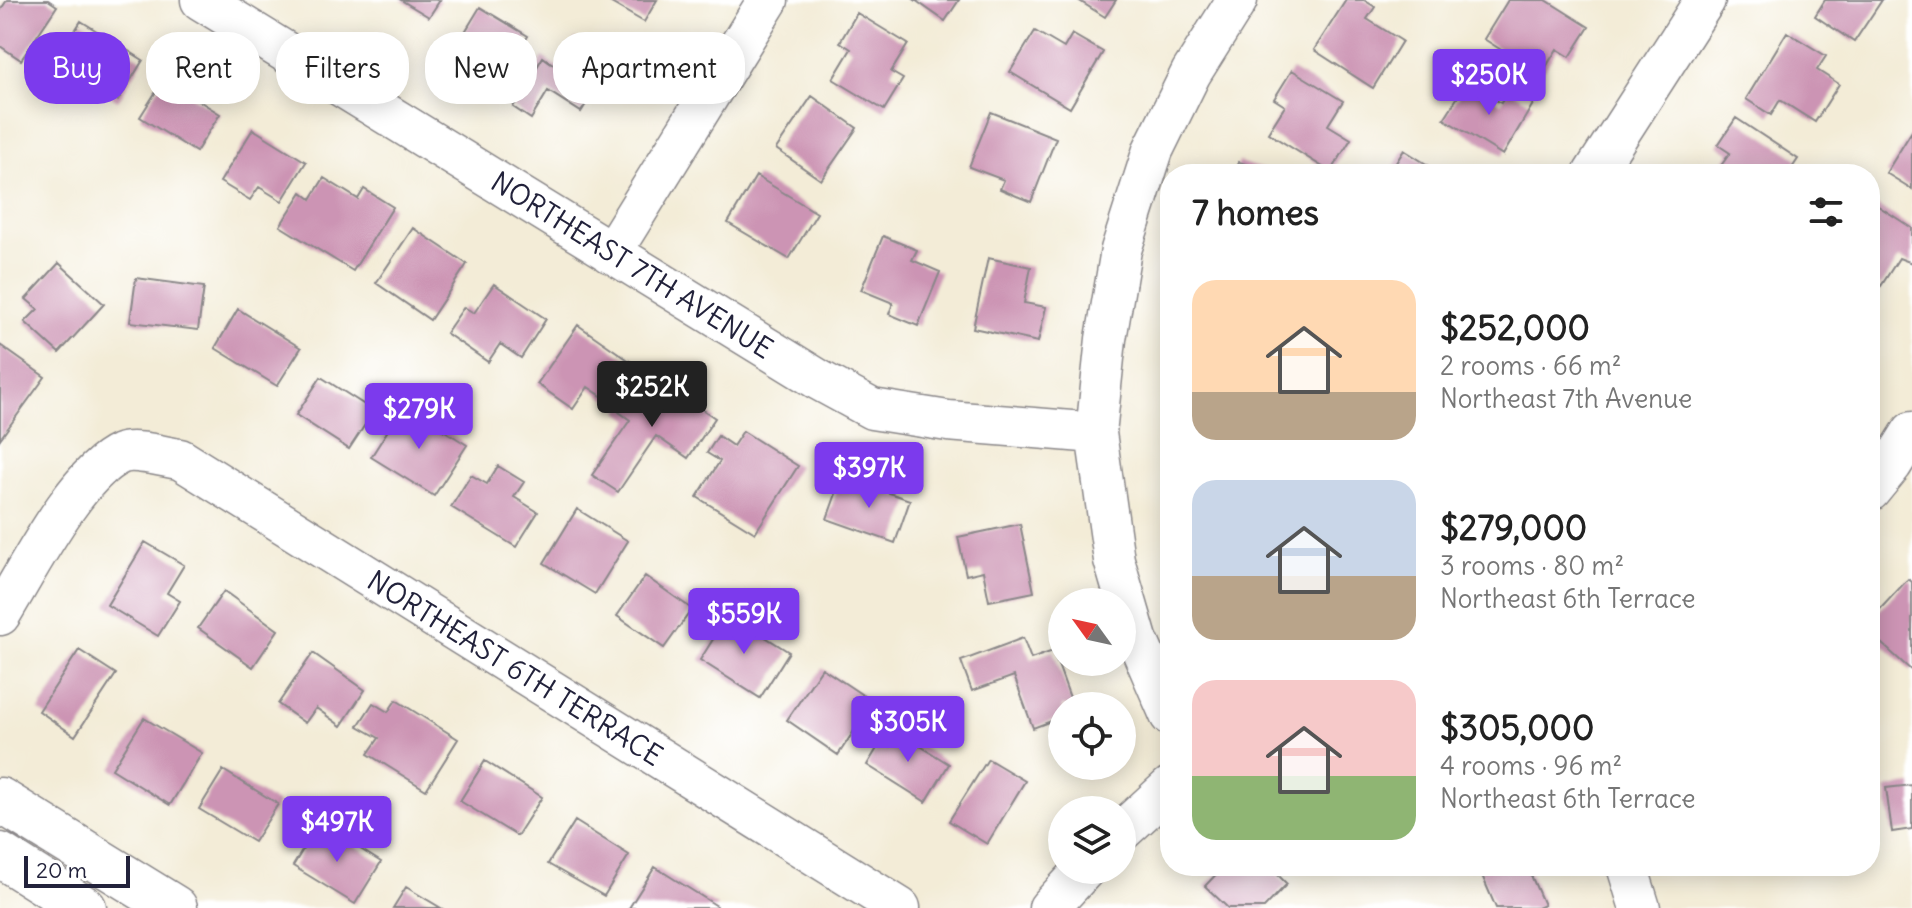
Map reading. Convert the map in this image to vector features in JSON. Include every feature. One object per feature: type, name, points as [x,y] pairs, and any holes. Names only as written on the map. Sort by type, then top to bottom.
[{"type":"street","name":"NORTHEAST 7TH AVENUE","points":[[201,0],[819,380],[872,409],[948,421],[1096,433]]},
{"type":"street","points":[[611,253],[768,0]]},
{"type":"street","points":[[1160,692],[1137,639],[1114,560],[1096,433],[1106,339],[1121,250],[1148,164],[1191,73],[1237,0]]},
{"type":"street","points":[[1599,164],[1705,0]]},
{"type":"street","points":[[1880,479],[1912,432]]},
{"type":"street","name":"NORTHEAST 6TH TERRACE","points":[[0,615],[78,489],[121,453],[180,459],[900,908]]},
{"type":"street","points":[[1136,818],[1160,796]]},
{"type":"street","points":[[0,800],[175,908]]},
{"type":"street","points":[[0,855],[84,908]]},
{"type":"street","points":[[1630,876],[1640,908]]},
{"type":"street","points":[[1049,908],[1071,884]]},
{"type":"building","points":[[7,0],[48,0],[57,6],[40,32],[24,32],[24,56],[21,60],[0,46],[0,11]]},
{"type":"building","points":[[401,0],[440,0],[429,17]]},
{"type":"building","points":[[606,0],[657,0],[644,22]]},
{"type":"building","points":[[915,0],[959,0],[945,21]]},
{"type":"building","points":[[1078,0],[1116,0],[1105,17]]},
{"type":"building","points":[[1346,0],[1364,0],[1375,7],[1367,19],[1402,41],[1373,88],[1314,50]]},
{"type":"building","points":[[1508,0],[1546,0],[1589,27],[1570,57],[1557,49],[1541,75],[1484,39]]},
{"type":"building","points":[[1825,0],[1882,0],[1854,42],[1815,16]]},
{"type":"building","points":[[480,7],[521,32],[465,32]]},
{"type":"building","points":[[857,13],[908,44],[891,72],[903,79],[884,110],[833,79],[851,49],[840,42]]},
{"type":"building","points":[[81,21],[98,32],[74,32]]},
{"type":"building","points":[[1035,31],[1064,48],[1072,34],[1103,52],[1070,108],[1010,72]]},
{"type":"building","points":[[1787,32],[1826,56],[1817,70],[1839,84],[1815,122],[1780,100],[1771,115],[1746,99]]},
{"type":"building","points":[[130,52],[143,60],[130,81]]},
{"type":"building","points":[[543,57],[553,64],[553,94],[548,91],[531,119],[513,107],[515,104],[537,104],[537,67]]},
{"type":"building","points":[[1292,70],[1343,101],[1328,125],[1351,139],[1336,164],[1318,164],[1268,133],[1285,106],[1274,99]]},
{"type":"building","points":[[1467,82],[1501,103],[1509,90],[1533,104],[1503,155],[1444,119]]},
{"type":"building","points":[[812,96],[857,128],[821,180],[776,149]]},
{"type":"building","points":[[148,104],[204,104],[220,114],[196,152],[140,117]]},
{"type":"building","points":[[568,104],[586,104],[581,112]]},
{"type":"building","points":[[991,112],[1056,138],[1031,202],[1000,189],[1004,180],[969,167]]},
{"type":"building","points":[[1736,118],[1798,159],[1795,164],[1722,164],[1730,153],[1718,145]]},
{"type":"building","points":[[253,129],[306,162],[282,201],[259,187],[250,200],[220,182]]},
{"type":"building","points":[[1912,131],[1912,189],[1886,173]]},
{"type":"building","points":[[1404,150],[1426,164],[1395,164]]},
{"type":"building","points":[[756,176],[817,213],[789,259],[728,223]]},
{"type":"building","points":[[324,178],[358,199],[364,189],[393,207],[353,271],[280,226],[302,192],[311,199]]},
{"type":"building","points":[[1880,207],[1912,228],[1912,263],[1899,258],[1881,286]]},
{"type":"building","points":[[413,228],[467,264],[430,320],[376,283]]},
{"type":"building","points":[[883,236],[917,250],[912,260],[940,272],[918,326],[889,314],[893,303],[861,290]]},
{"type":"building","points":[[988,258],[1031,267],[1024,303],[1046,307],[1038,342],[973,328]]},
{"type":"building","points":[[59,263],[104,304],[59,353],[25,322],[38,309],[26,299]]},
{"type":"building","points":[[136,278],[204,287],[198,330],[130,322]]},
{"type":"building","points":[[494,284],[546,319],[521,358],[500,344],[488,362],[446,333],[464,307],[474,313]]},
{"type":"building","points":[[238,309],[301,348],[277,386],[215,348]]},
{"type":"building","points":[[578,325],[634,364],[609,401],[588,387],[573,409],[537,384]]},
{"type":"building","points":[[0,345],[45,377],[0,439]]},
{"type":"building","points":[[646,371],[715,418],[688,458],[656,436],[618,492],[592,475],[630,420],[619,412]]},
{"type":"building","points":[[321,377],[374,411],[349,449],[296,415]]},
{"type":"building","points":[[404,405],[467,445],[434,496],[371,457]]},
{"type":"building","points":[[743,431],[798,466],[755,533],[697,497],[720,461],[707,453],[718,436],[733,446]]},
{"type":"building","points":[[498,466],[524,482],[514,497],[538,512],[516,547],[451,507],[471,475],[487,484]]},
{"type":"building","points":[[842,477],[910,500],[895,543],[827,519]]},
{"type":"building","points":[[577,509],[628,541],[595,594],[544,563]]},
{"type":"building","points":[[1020,524],[1034,592],[989,601],[983,571],[966,575],[958,537]]},
{"type":"building","points":[[145,542],[184,565],[167,593],[180,601],[158,636],[107,605]]},
{"type":"building","points":[[645,576],[692,609],[664,648],[617,616]]},
{"type":"building","points":[[1908,579],[1912,582],[1912,671],[1880,642],[1880,609]]},
{"type":"building","points":[[224,591],[278,630],[253,667],[198,628]]},
{"type":"building","points":[[729,614],[789,652],[760,698],[700,660]]},
{"type":"building","points":[[1023,638],[1031,659],[1048,653],[1048,676],[1062,676],[1068,692],[1048,692],[1048,722],[1033,728],[1014,676],[972,691],[961,661]]},
{"type":"building","points":[[79,650],[116,674],[75,736],[39,711]]},
{"type":"building","points":[[313,653],[365,690],[341,726],[316,708],[305,723],[278,704]]},
{"type":"building","points":[[822,668],[873,702],[838,755],[787,720]]},
{"type":"building","points":[[396,700],[458,739],[426,790],[368,754],[379,738],[358,726],[373,703],[388,712]]},
{"type":"building","points":[[144,718],[202,753],[170,805],[112,769]]},
{"type":"building","points":[[890,727],[949,764],[926,802],[867,765]]},
{"type":"building","points":[[988,759],[1025,781],[987,844],[949,821]]},
{"type":"building","points":[[485,761],[542,797],[517,836],[460,801]]},
{"type":"building","points":[[223,770],[278,804],[254,842],[199,809]]},
{"type":"building","points":[[1912,785],[1912,829],[1892,832],[1886,788]]},
{"type":"building","points":[[575,821],[629,855],[604,896],[548,864]]},
{"type":"building","points":[[319,823],[381,862],[355,904],[293,866]]},
{"type":"building","points":[[655,867],[717,906],[716,908],[629,908]]},
{"type":"building","points":[[1214,876],[1279,876],[1287,884],[1264,908],[1228,908],[1205,886]]},
{"type":"building","points":[[1482,876],[1531,876],[1544,905],[1537,908],[1496,908]]},
{"type":"building","points":[[406,887],[441,908],[393,908]]}]
